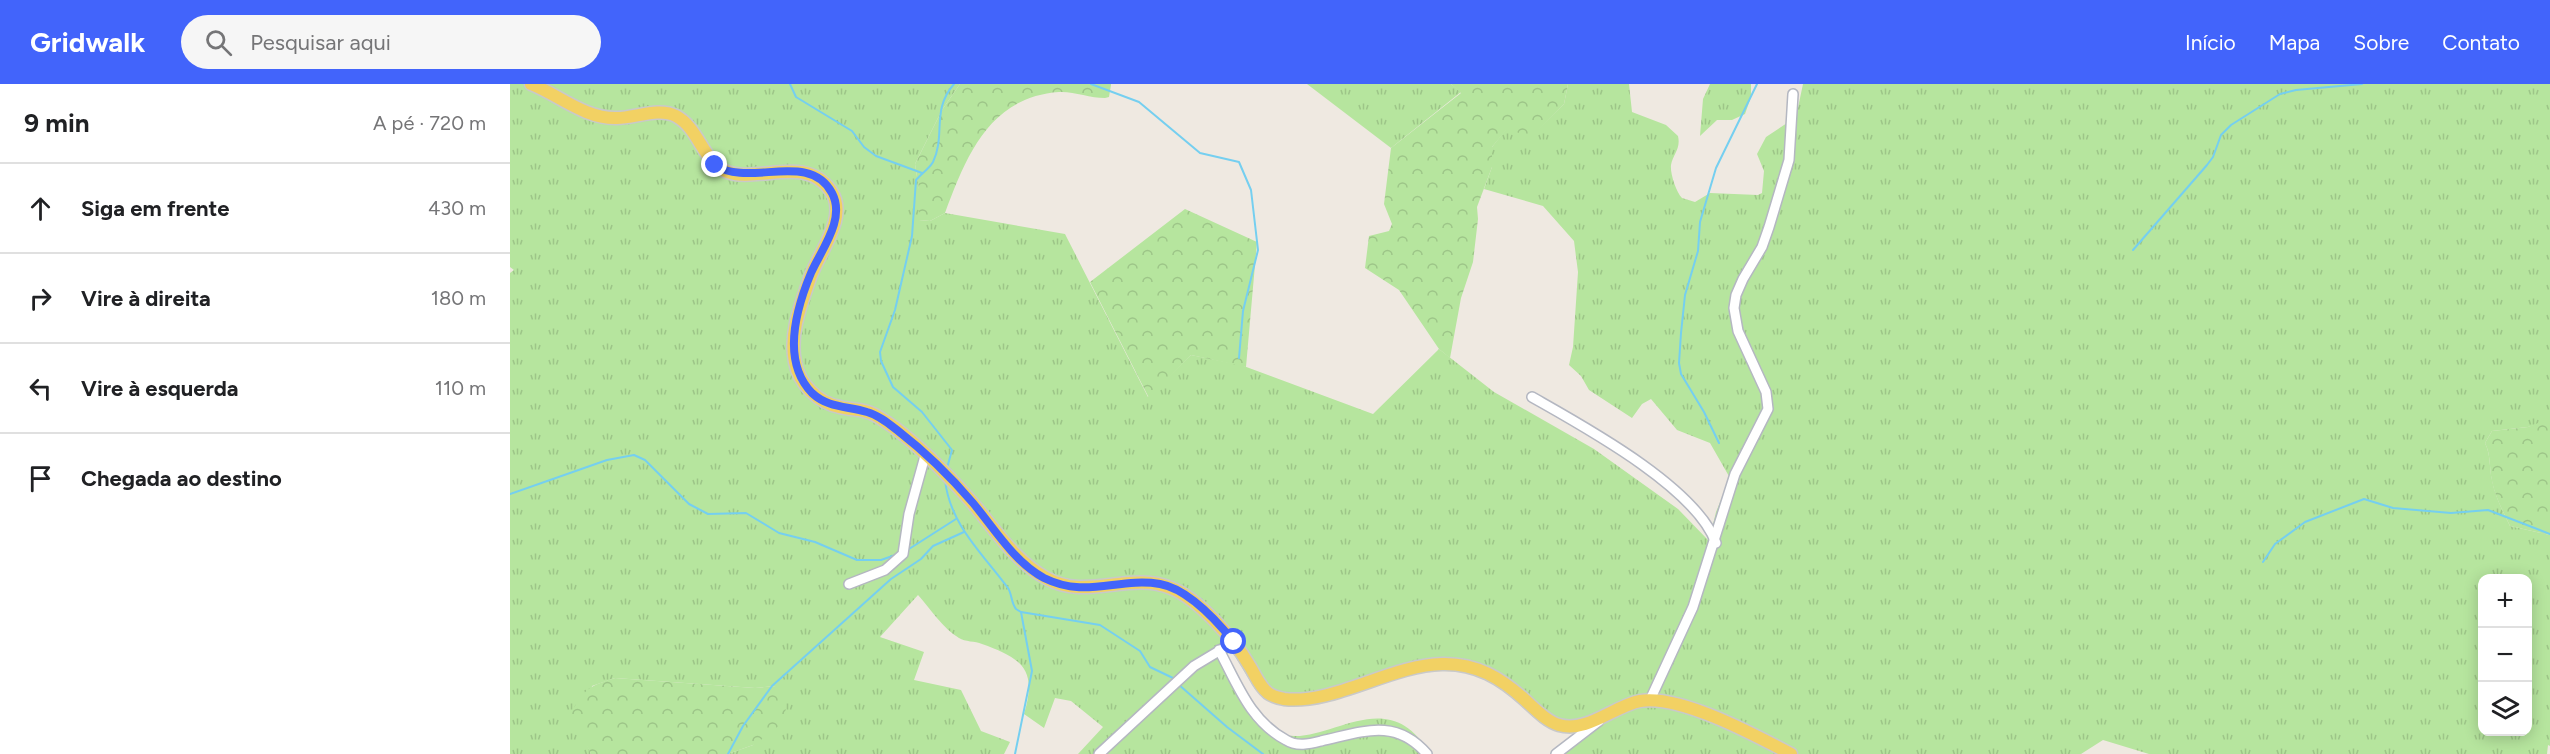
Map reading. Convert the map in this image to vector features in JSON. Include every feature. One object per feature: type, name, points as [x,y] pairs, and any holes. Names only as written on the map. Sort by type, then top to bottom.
[{"type":"main road","points":[[531,84],[599,116],[617,118],[664,112],[676,116],[690,129],[715,165],[731,173],[791,171],[806,173],[822,181],[834,198],[836,217],[811,273],[797,317],[794,340],[796,369],[808,388],[822,400],[833,406],[875,415],[898,431],[945,473],[1001,539],[1041,576],[1074,588],[1145,583],[1172,588],[1196,605],[1234,642],[1266,692],[1285,699],[1301,699],[1344,689],[1424,666],[1458,665],[1489,673],[1504,680],[1539,713],[1560,725],[1584,724],[1627,704],[1650,700],[1664,701],[1742,728],[1791,754]]},
{"type":"street","points":[[1650,700],[1693,607],[1716,543],[1735,474],[1768,409],[1766,392],[1738,331],[1734,308],[1739,287],[1762,247],[1790,160],[1793,94]]},
{"type":"street","points":[[1532,397],[1608,441],[1687,500],[1706,521],[1716,543]]},
{"type":"street","points":[[849,585],[885,570],[903,554],[909,514],[925,456]]},
{"type":"street","points":[[1099,754],[1177,683],[1219,650],[1234,642]]},
{"type":"street","points":[[1219,650],[1249,706],[1268,727],[1287,741],[1309,744],[1366,731],[1389,730],[1408,737],[1426,754]]},
{"type":"street","points":[[1556,754],[1607,714]]},
{"type":"green space","points":[[510,84],[960,84],[942,110],[915,164],[919,189],[919,220],[930,221],[945,213],[1065,234],[1148,397],[1191,355],[1241,365],[1373,414],[1439,349],[1494,392],[1594,449],[1678,509],[1709,541],[1716,512],[1730,478],[1710,443],[1677,430],[1651,399],[1642,404],[1632,418],[1589,390],[1581,376],[1569,365],[1573,347],[1578,272],[1574,241],[1543,206],[1484,189],[1492,167],[1492,147],[1507,128],[1531,136],[1564,104],[1568,84],[1629,84],[1632,112],[1666,125],[1678,136],[1678,148],[1671,165],[1672,177],[1682,198],[1695,202],[1710,193],[1758,195],[1762,193],[1764,171],[1757,154],[1766,137],[1796,117],[1803,84],[2550,84],[2550,421],[2528,427],[2492,431],[2485,443],[2495,492],[2510,526],[2550,535],[2550,746],[2548,745],[2547,754],[2149,754],[2103,740],[2081,754],[1555,754],[1584,730],[1555,727],[1496,678],[1444,665],[1347,691],[1269,700],[1255,689],[1232,651],[1224,656],[1240,687],[1259,716],[1276,732],[1294,736],[1313,734],[1353,722],[1374,719],[1393,721],[1412,732],[1430,754],[1078,754],[1103,727],[1071,701],[1055,698],[1044,728],[1024,714],[1029,686],[1023,667],[1016,660],[996,649],[961,639],[953,634],[918,595],[880,637],[924,652],[914,680],[961,690],[981,731],[1010,742],[1004,754],[728,754],[753,745],[776,686],[755,688],[615,678],[592,686],[584,737],[591,754],[510,754],[510,273],[514,270],[510,267]]},
{"type":"green space","points":[[960,84],[1111,85],[1109,97],[1105,98],[1059,92],[1035,96],[1015,105],[998,118],[972,151],[945,213],[930,221],[919,220],[919,189],[915,164],[942,110]]},
{"type":"green space","points":[[1307,84],[1451,84],[1461,92],[1391,148]]},
{"type":"green space","points":[[1451,84],[1568,84],[1564,104],[1531,137],[1507,129],[1492,147],[1492,167],[1477,207],[1478,219],[1473,262],[1461,298],[1450,358],[1439,349],[1399,290],[1365,268],[1369,236],[1389,231],[1392,224],[1384,204],[1391,148],[1461,93]]},
{"type":"green space","points":[[1710,84],[1751,84],[1751,97],[1745,114],[1732,120],[1717,120],[1700,136],[1703,99]]},
{"type":"green space","points":[[1185,209],[1257,242],[1246,367],[1191,355],[1149,398],[1090,282]]},
{"type":"green space","points":[[2543,421],[2550,421],[2550,535],[2510,526],[2493,487],[2485,443],[2492,431],[2528,427]]},
{"type":"green space","points":[[615,678],[755,688],[776,686],[786,704],[785,718],[774,731],[753,745],[728,754],[591,754],[571,713],[584,693],[599,683]]},
{"type":"waterway","points":[[790,84],[796,97],[852,131],[864,147],[876,156],[922,173]]},
{"type":"waterway","points":[[947,468],[952,450],[922,412],[893,387],[881,361],[880,352],[895,310],[912,236],[916,180],[933,162],[937,152],[943,103],[954,84]]},
{"type":"waterway","points":[[1091,84],[1139,102],[1200,153],[1239,162],[1251,190],[1258,250],[1243,311],[1239,358]]},
{"type":"waterway","points":[[1719,443],[1704,412],[1681,374],[1679,363],[1685,295],[1698,251],[1700,222],[1716,168],[1757,84]]},
{"type":"waterway","points":[[2133,250],[2207,165],[2213,157],[2221,135],[2231,125],[2280,94],[2296,90],[2362,84]]},
{"type":"waterway","points":[[510,494],[607,460],[634,455],[645,460],[689,504],[708,514],[746,513],[779,533],[815,542],[857,560],[881,560],[898,554]]},
{"type":"waterway","points":[[945,480],[953,511],[978,551],[1008,588],[1016,609],[1021,612],[1100,625],[1140,651],[1150,667],[1175,679]]},
{"type":"waterway","points":[[2263,562],[2275,544],[2305,522],[2364,499],[2393,508],[2451,513],[2488,510],[2550,534]]},
{"type":"waterway","points":[[909,549],[956,519]]},
{"type":"waterway","points":[[728,754],[743,726],[772,686],[891,579],[921,559],[933,546],[964,532]]},
{"type":"waterway","points":[[1015,754],[1032,671],[1021,612]]},
{"type":"waterway","points":[[1178,684],[1227,727],[1263,754]]},
{"type":"route","points":[[715,165],[722,170],[740,174],[773,171],[806,173],[822,181],[831,190],[836,204],[836,217],[823,252],[811,273],[797,317],[794,340],[796,369],[814,395],[833,406],[875,415],[898,431],[966,495],[1001,539],[1041,576],[1063,586],[1074,588],[1086,589],[1145,583],[1172,588],[1196,605],[1234,642]]}]
